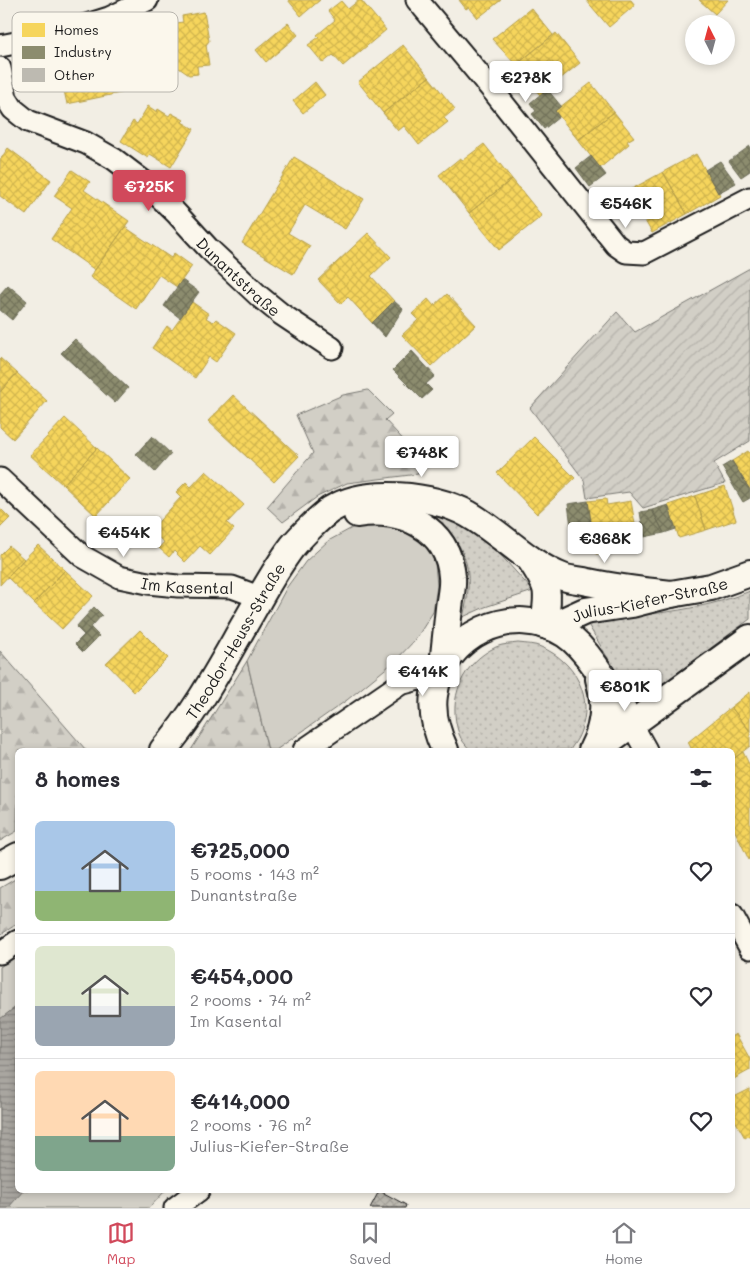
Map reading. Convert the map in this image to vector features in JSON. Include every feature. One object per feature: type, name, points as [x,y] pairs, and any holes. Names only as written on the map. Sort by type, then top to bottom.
[{"type":"street","points":[[122,12],[147,0]]},
{"type":"street","points":[[417,0],[494,92],[604,231],[616,245],[626,252],[644,253],[750,198]]},
{"type":"street","name":"Dunantstraße","points":[[0,68],[6,98],[13,109],[28,121],[86,144],[114,159],[143,181],[209,249],[260,297],[281,314],[332,348]]},
{"type":"street","name":"Im Kasental","points":[[0,479],[82,556],[119,577],[168,585],[232,587],[259,597]]},
{"type":"street","name":"Theodor-Heuss-Straße","points":[[165,748],[178,732],[208,685],[244,627],[259,597],[293,545],[330,510],[350,501],[371,497],[394,496],[427,500],[468,514],[530,559],[562,577],[605,586],[670,594]]},
{"type":"street","name":"Theodor-Heuss-Straße","points":[[308,531],[344,516],[382,512],[404,516],[436,536],[449,558],[452,578],[441,671]]},
{"type":"street","name":"Julius-Kiefer-Straße","points":[[530,559],[545,581],[548,596],[547,626]]},
{"type":"street","name":"Julius-Kiefer-Straße","points":[[547,626],[584,611],[632,604],[670,594],[711,587],[750,573]]},
{"type":"street","name":"Julius-Kiefer-Straße","points":[[444,748],[438,734],[434,715],[434,695],[441,671],[455,649],[466,640],[489,626],[509,621],[530,621],[547,626],[564,634],[577,644],[588,656],[632,725]]},
{"type":"street","points":[[599,748],[750,638]]},
{"type":"street","name":"Julius-Kiefer-Straße","points":[[593,748],[600,734],[604,713],[603,691],[597,670]]},
{"type":"street","points":[[307,748],[400,684],[441,671]]},
{"type":"street","points":[[632,725],[645,748]]},
{"type":"street","points":[[0,866],[15,858]]},
{"type":"street","points":[[735,920],[750,948]]},
{"type":"street","points":[[0,953],[15,943]]},
{"type":"street","points":[[175,1208],[200,1196]]},
{"type":"green space","points":[[750,268],[750,441],[714,463],[725,483],[643,508],[629,492],[587,498],[584,480],[530,408],[617,312],[635,332]]},
{"type":"green space","points":[[368,390],[392,414],[385,420],[422,460],[418,474],[347,483],[317,497],[283,522],[267,507],[313,453],[296,415],[343,395]]},
{"type":"green space","points":[[431,510],[468,527],[489,542],[533,591],[485,607],[463,617],[468,586],[468,572],[465,559],[460,547],[452,536],[428,515]]},
{"type":"green space","points":[[378,525],[401,530],[428,547],[435,563],[437,586],[433,612],[416,639],[395,661],[347,700],[279,748],[268,748],[247,661],[287,587],[306,561],[328,541],[352,528]]},
{"type":"green space","points":[[750,591],[750,619],[638,702],[633,701],[586,621],[690,608],[711,604]]},
{"type":"green space","points":[[518,643],[539,646],[564,661],[572,671],[579,682],[585,707],[584,720],[579,735],[571,748],[468,748],[460,736],[455,708],[456,695],[460,683],[474,662],[496,647]]},
{"type":"green space","points":[[0,651],[84,748],[15,748],[15,832],[0,841]]},
{"type":"green space","points":[[247,661],[268,748],[192,748]]},
{"type":"green space","points":[[15,879],[15,925],[0,935],[0,888]]},
{"type":"green space","points":[[15,956],[15,1193],[163,1193],[149,1208],[0,1208],[0,967]]},
{"type":"shaded area","points":[[15,1008],[15,1193],[21,1193],[8,1208],[0,1208],[0,1019]]},
{"type":"building: Homes","points":[[288,0],[320,0],[301,16]]},
{"type":"building: Homes","points":[[359,0],[386,30],[343,66],[333,55],[323,63],[308,45],[319,37],[317,35],[335,20],[328,11],[341,1],[348,9]]},
{"type":"building: Homes","points":[[459,0],[501,0],[478,18],[469,7],[466,9]]},
{"type":"building: Homes","points":[[586,0],[631,0],[635,5],[609,27]]},
{"type":"building: Homes","points":[[699,0],[728,0],[715,14]]},
{"type":"building: Homes","points":[[531,8],[553,35],[516,65],[492,39]]},
{"type":"building: Homes","points":[[204,12],[209,41],[206,45],[209,65],[197,66],[198,74],[189,75],[178,67],[178,23],[183,22],[182,16]]},
{"type":"building: Homes","points":[[288,23],[298,35],[266,62],[256,50]]},
{"type":"building: Homes","points":[[556,33],[580,63],[540,95],[516,65]]},
{"type":"building: Homes","points":[[403,45],[429,77],[383,113],[358,82]]},
{"type":"building: Homes","points":[[429,77],[455,109],[444,118],[448,122],[419,145],[404,126],[398,131],[383,113]]},
{"type":"building: Homes","points":[[315,82],[325,95],[303,113],[293,101]]},
{"type":"building: Homes","points":[[591,83],[614,112],[578,140],[555,111]]},
{"type":"building: Homes","points":[[64,92],[125,92],[67,104]]},
{"type":"building: Homes","points":[[148,106],[157,112],[158,109],[169,116],[171,113],[184,120],[182,122],[194,129],[171,167],[150,154],[148,158],[121,141],[133,121],[137,124]]},
{"type":"building: Homes","points":[[614,112],[634,137],[627,141],[629,144],[600,168],[578,140]]},
{"type":"building: Homes","points":[[484,144],[512,179],[469,213],[439,175],[460,158],[463,160]]},
{"type":"building: Homes","points":[[8,148],[51,180],[26,215],[0,196],[0,160]]},
{"type":"building: Homes","points":[[696,154],[720,195],[687,214],[663,172]]},
{"type":"building: Homes","points":[[294,157],[364,199],[345,229],[305,205],[288,233],[310,246],[293,274],[242,243]]},
{"type":"building: Homes","points":[[72,170],[90,182],[84,190],[129,221],[95,270],[51,239],[72,208],[54,196]]},
{"type":"building: Homes","points":[[663,172],[687,214],[652,233],[628,191]]},
{"type":"building: Homes","points":[[512,179],[542,216],[499,250],[469,213]]},
{"type":"building: Homes","points":[[125,227],[171,258],[174,253],[192,266],[177,287],[159,275],[136,309],[90,277]]},
{"type":"building: Homes","points":[[368,233],[391,257],[371,276],[394,301],[372,323],[348,297],[341,304],[318,280]]},
{"type":"building: Homes","points":[[447,294],[476,325],[432,366],[402,335],[418,320],[412,314],[428,299],[434,306]]},
{"type":"building: Homes","points":[[192,302],[209,314],[206,318],[213,322],[216,319],[236,333],[216,362],[209,357],[195,378],[152,348],[167,326],[172,330]]},
{"type":"building: Homes","points":[[0,358],[17,373],[0,392]]},
{"type":"building: Homes","points":[[17,373],[47,401],[13,439],[0,427],[0,392]]},
{"type":"building: Homes","points":[[233,395],[299,456],[274,482],[208,421]]},
{"type":"building: Homes","points":[[65,418],[97,448],[63,485],[30,455]]},
{"type":"building: Homes","points":[[534,437],[575,478],[537,514],[497,473]]},
{"type":"building: Homes","points":[[97,448],[130,479],[96,516],[63,485]]},
{"type":"building: Homes","points":[[748,451],[750,454],[750,490],[732,461]]},
{"type":"building: Homes","points":[[206,471],[244,505],[227,523],[234,529],[210,555],[200,546],[185,562],[174,551],[169,557],[159,548],[164,542],[150,531],[181,497],[176,492],[186,482],[191,487]]},
{"type":"building: Homes","points":[[725,486],[736,520],[706,530],[695,496]]},
{"type":"building: Homes","points":[[695,496],[706,530],[679,538],[668,505]]},
{"type":"building: Homes","points":[[606,499],[607,505],[631,501],[639,547],[596,554],[588,501]]},
{"type":"building: Homes","points":[[0,508],[10,518],[0,528]]},
{"type":"building: Homes","points":[[38,545],[65,570],[34,603],[7,577]]},
{"type":"building: Homes","points":[[9,546],[24,559],[0,585],[0,555]]},
{"type":"building: Homes","points":[[65,570],[93,596],[62,629],[34,603]]},
{"type":"building: Homes","points":[[140,630],[168,658],[134,692],[106,663]]},
{"type":"building: Homes","points":[[750,692],[750,731],[731,707]]},
{"type":"building: Homes","points":[[731,707],[750,731],[750,746],[735,758],[735,748],[691,748],[688,742]]},
{"type":"building: Homes","points":[[743,752],[750,766],[749,860],[735,831],[735,758]]},
{"type":"building: Homes","points":[[735,1034],[750,1059],[750,1070],[735,1078]]},
{"type":"building: Homes","points":[[750,1089],[750,1135],[745,1138],[735,1120],[735,1096]]},
{"type":"building: Industry","points":[[547,89],[561,106],[555,111],[559,117],[544,129],[532,114],[536,111],[530,103]]},
{"type":"building: Industry","points":[[750,146],[750,171],[741,177],[729,161]]},
{"type":"building: Industry","points":[[591,156],[606,175],[590,187],[576,168]]},
{"type":"building: Industry","points":[[720,161],[736,183],[718,193],[705,170]]},
{"type":"building: Industry","points":[[182,280],[199,292],[180,318],[164,306]]},
{"type":"building: Industry","points":[[8,285],[27,301],[12,320],[0,310],[0,294]]},
{"type":"building: Industry","points":[[394,301],[403,309],[385,337],[372,323]]},
{"type":"building: Industry","points":[[75,339],[128,388],[115,403],[61,353]]},
{"type":"building: Industry","points":[[412,351],[435,376],[426,384],[432,390],[422,399],[393,370]]},
{"type":"building: Industry","points":[[152,436],[171,454],[155,472],[136,454]]},
{"type":"building: Industry","points":[[732,461],[750,490],[750,498],[743,502],[722,467]]},
{"type":"building: Industry","points":[[588,501],[592,531],[572,534],[568,504]]},
{"type":"building: Industry","points":[[668,505],[676,529],[664,533],[652,510]]},
{"type":"building: Industry","points":[[652,510],[664,533],[644,537],[640,512]]},
{"type":"building: Industry","points":[[94,607],[102,615],[84,635],[76,627]]},
{"type":"building: Industry","points":[[91,628],[99,636],[83,652],[75,644]]},
{"type":"building: Other","points":[[378,1193],[384,1193],[406,1205],[405,1208],[370,1208]]}]
